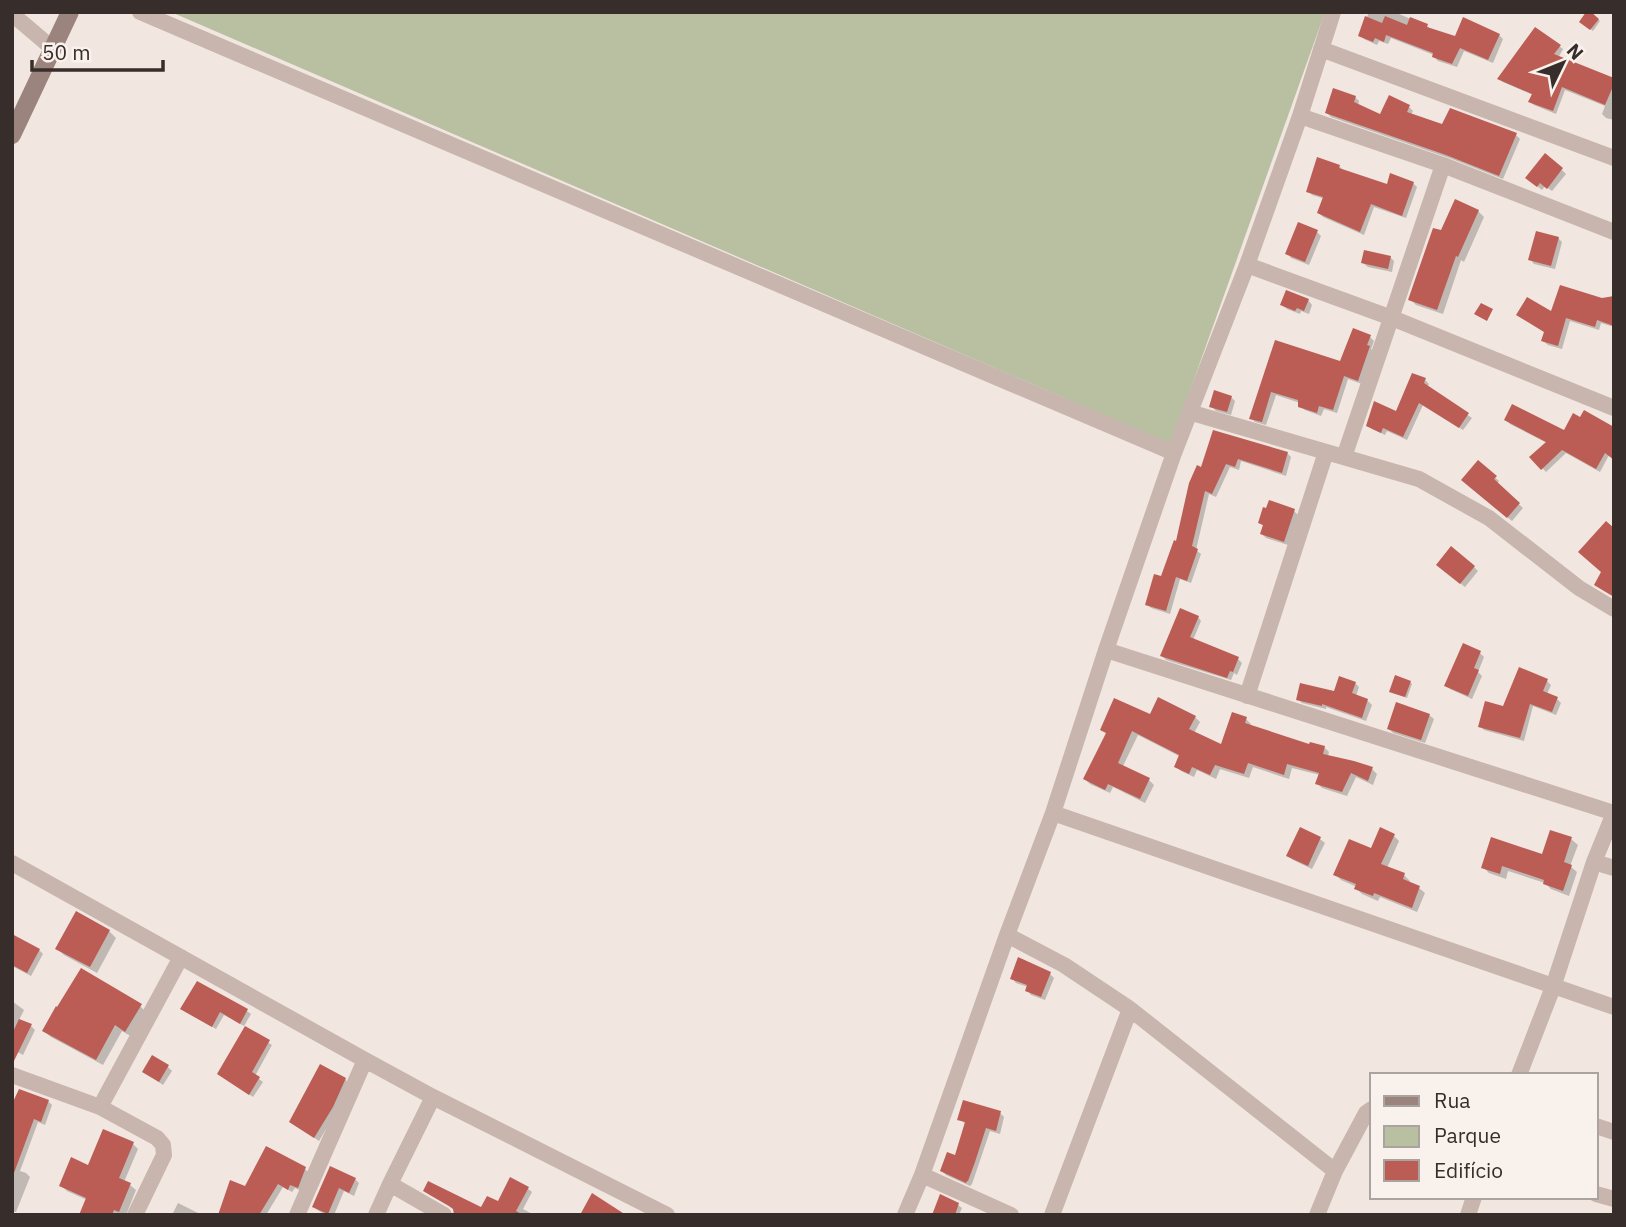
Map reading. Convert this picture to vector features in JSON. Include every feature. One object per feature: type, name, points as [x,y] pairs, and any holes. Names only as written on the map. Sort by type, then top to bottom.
[{"type":"main road","points":[[12,135],[69,12]]},
{"type":"street","points":[[140,12],[1174,453]]},
{"type":"street","points":[[905,1215],[922,1175],[1053,813],[1174,453],[1247,265],[1300,116],[1333,12]]},
{"type":"street","points":[[12,13],[52,48]]},
{"type":"street","points":[[1321,49],[1614,158]]},
{"type":"street","points":[[1300,116],[1443,165],[1614,232]]},
{"type":"street","points":[[1344,457],[1443,165]]},
{"type":"street","points":[[1247,265],[1392,318],[1614,408]]},
{"type":"street","points":[[1189,412],[1419,479],[1489,518],[1579,588],[1614,608]]},
{"type":"street","points":[[1247,696],[1326,452]]},
{"type":"street","points":[[1106,650],[1614,813],[1594,862],[1553,987],[1520,1073]]},
{"type":"street","points":[[1053,813],[1614,1007]]},
{"type":"street","points":[[1594,862],[1614,868]]},
{"type":"street","points":[[13,865],[365,1060],[644,1210],[667,1215]]},
{"type":"street","points":[[1007,934],[1064,965],[1130,1009],[1335,1171]]},
{"type":"street","points":[[100,1107],[181,957]]},
{"type":"street","points":[[1052,1215],[1130,1009]]},
{"type":"street","points":[[297,1215],[365,1060]]},
{"type":"street","points":[[12,1075],[100,1107],[163,1145],[164,1155],[135,1215]]},
{"type":"street","points":[[376,1215],[433,1097]]},
{"type":"street","points":[[1317,1215],[1335,1171],[1366,1113],[1370,1111]]},
{"type":"street","points":[[922,1175],[1011,1215]]},
{"type":"street","points":[[390,1184],[444,1215]]},
{"type":"green space","points":[[171,12],[1325,12],[1171,444]]},
{"type":"building","points":[[1586,12],[1591,12],[1599,19],[1590,30],[1579,22]]},
{"type":"building","points":[[1365,16],[1382,23],[1385,16],[1407,25],[1410,17],[1428,24],[1427,27],[1455,36],[1463,17],[1500,34],[1488,60],[1460,48],[1452,64],[1432,57],[1433,53],[1386,35],[1384,42],[1375,38],[1373,42],[1358,36]]},
{"type":"building","points":[[1535,27],[1561,45],[1554,54],[1614,78],[1605,105],[1562,87],[1553,111],[1528,102],[1532,94],[1497,79]]},
{"type":"building","points":[[1333,88],[1356,96],[1354,102],[1380,114],[1389,95],[1410,105],[1407,112],[1442,124],[1450,108],[1517,133],[1499,176],[1325,113]]},
{"type":"building","points":[[1545,153],[1563,168],[1547,189],[1540,183],[1537,187],[1525,178]]},
{"type":"building","points":[[1317,157],[1340,165],[1339,168],[1387,184],[1390,173],[1414,182],[1402,216],[1371,204],[1360,232],[1317,213],[1323,197],[1306,192]]},
{"type":"building","points":[[1455,199],[1479,210],[1458,257],[1456,256],[1437,310],[1408,300],[1433,228],[1441,230]]},
{"type":"building","points":[[1298,222],[1318,230],[1305,262],[1285,254]]},
{"type":"building","points":[[1536,231],[1559,237],[1551,266],[1528,260]]},
{"type":"building","points":[[1364,250],[1391,256],[1388,269],[1361,263]]},
{"type":"building","points":[[1560,285],[1602,298],[1614,296],[1614,326],[1597,320],[1595,327],[1566,318],[1558,346],[1541,341],[1544,332],[1516,315],[1527,297],[1551,311]]},
{"type":"building","points":[[1286,290],[1309,299],[1304,311],[1297,308],[1295,311],[1280,305]]},
{"type":"building","points":[[1481,303],[1493,309],[1487,321],[1474,314]]},
{"type":"building","points":[[1353,328],[1371,335],[1367,345],[1370,346],[1358,381],[1344,376],[1333,410],[1319,406],[1317,413],[1298,407],[1298,400],[1271,392],[1262,422],[1249,419],[1275,340],[1340,361]]},
{"type":"building","points":[[1412,373],[1426,378],[1424,383],[1469,413],[1459,428],[1419,403],[1403,437],[1383,428],[1381,433],[1366,426],[1374,401],[1396,411]]},
{"type":"building","points":[[1214,390],[1232,396],[1227,412],[1209,407]]},
{"type":"building","points":[[1512,404],[1564,430],[1573,413],[1580,417],[1584,410],[1614,427],[1614,460],[1605,453],[1596,469],[1562,450],[1541,470],[1529,457],[1546,442],[1504,420]]},
{"type":"building","points":[[1213,430],[1288,452],[1282,473],[1238,459],[1235,467],[1226,464],[1212,494],[1205,491],[1192,546],[1198,549],[1187,581],[1176,577],[1166,611],[1145,605],[1154,574],[1161,576],[1174,540],[1176,541],[1189,483],[1197,465],[1201,467]]},
{"type":"building","points":[[1478,460],[1497,476],[1494,479],[1520,503],[1507,518],[1461,480]]},
{"type":"building","points":[[1269,500],[1295,509],[1284,542],[1260,534],[1263,525],[1258,523],[1263,507],[1266,508]]},
{"type":"building","points":[[1606,521],[1614,528],[1614,597],[1594,585],[1601,572],[1578,552]]},
{"type":"building","points":[[1451,546],[1475,566],[1460,584],[1436,565]]},
{"type":"building","points":[[1180,608],[1199,616],[1190,637],[1239,657],[1233,672],[1230,671],[1227,678],[1160,656]]},
{"type":"building","points":[[1463,643],[1481,651],[1474,668],[1479,670],[1468,696],[1444,686]]},
{"type":"building","points":[[1519,667],[1548,679],[1543,691],[1558,697],[1552,712],[1530,704],[1520,738],[1478,727],[1485,701],[1503,706]]},
{"type":"building","points":[[1395,675],[1411,681],[1405,697],[1389,692]]},
{"type":"building","points":[[1339,676],[1356,682],[1352,693],[1368,699],[1362,718],[1322,704],[1296,700],[1300,683],[1334,691]]},
{"type":"building","points":[[1158,697],[1196,716],[1189,729],[1221,744],[1232,712],[1247,717],[1245,723],[1309,744],[1310,742],[1325,746],[1323,754],[1373,767],[1368,781],[1351,773],[1342,792],[1315,784],[1319,773],[1287,764],[1284,775],[1248,763],[1244,774],[1215,765],[1210,775],[1192,767],[1189,774],[1174,767],[1179,755],[1132,731],[1118,763],[1150,778],[1140,799],[1108,784],[1105,790],[1083,779],[1106,733],[1100,730],[1114,698],[1150,714]]},
{"type":"building","points":[[1396,702],[1430,714],[1421,740],[1387,729]]},
{"type":"building","points":[[1300,827],[1321,837],[1308,866],[1286,856]]},
{"type":"building","points":[[1380,827],[1395,834],[1381,864],[1405,873],[1403,879],[1420,886],[1412,908],[1374,893],[1373,896],[1354,889],[1356,884],[1333,875],[1349,839],[1371,848]]},
{"type":"building","points":[[1550,830],[1572,837],[1564,862],[1572,865],[1563,891],[1543,884],[1544,880],[1502,866],[1500,874],[1481,868],[1491,837],[1542,854]]},
{"type":"building","points":[[76,911],[110,930],[90,967],[55,949]]},
{"type":"building","points":[[12,934],[40,949],[27,973],[12,965]]},
{"type":"building","points":[[1018,957],[1051,972],[1041,997],[1025,991],[1027,985],[1010,979]]},
{"type":"building","points":[[81,968],[142,1004],[125,1032],[115,1025],[96,1060],[42,1031]]},
{"type":"building","points":[[197,981],[248,1009],[240,1024],[220,1012],[212,1027],[180,1009]]},
{"type":"building","points":[[19,1019],[32,1024],[12,1065],[12,1034]]},
{"type":"building","points":[[245,1026],[270,1040],[252,1072],[260,1077],[249,1095],[217,1074]]},
{"type":"building","points":[[152,1055],[169,1065],[159,1082],[142,1072]]},
{"type":"building","points":[[320,1064],[346,1078],[333,1107],[314,1138],[289,1122]]},
{"type":"building","points":[[19,1089],[49,1100],[41,1122],[34,1119],[12,1173],[12,1104]]},
{"type":"building","points":[[963,1100],[1001,1111],[996,1131],[986,1128],[966,1183],[940,1171],[947,1152],[955,1155],[965,1122],[957,1120]]},
{"type":"building","points":[[103,1129],[134,1142],[119,1178],[131,1183],[119,1212],[114,1210],[112,1215],[79,1215],[86,1198],[59,1186],[71,1157],[88,1165]]},
{"type":"building","points":[[266,1146],[306,1167],[298,1188],[290,1185],[288,1190],[278,1184],[259,1215],[218,1215],[230,1180],[245,1186]]},
{"type":"building","points":[[330,1166],[356,1178],[349,1193],[339,1188],[328,1214],[312,1207]]},
{"type":"building","points":[[510,1177],[529,1187],[516,1211],[523,1215],[454,1215],[453,1209],[423,1191],[428,1181],[481,1207],[487,1196],[498,1201]]},
{"type":"building","points":[[592,1193],[626,1215],[580,1215]]},
{"type":"building","points":[[940,1194],[959,1203],[955,1215],[932,1215]]}]
